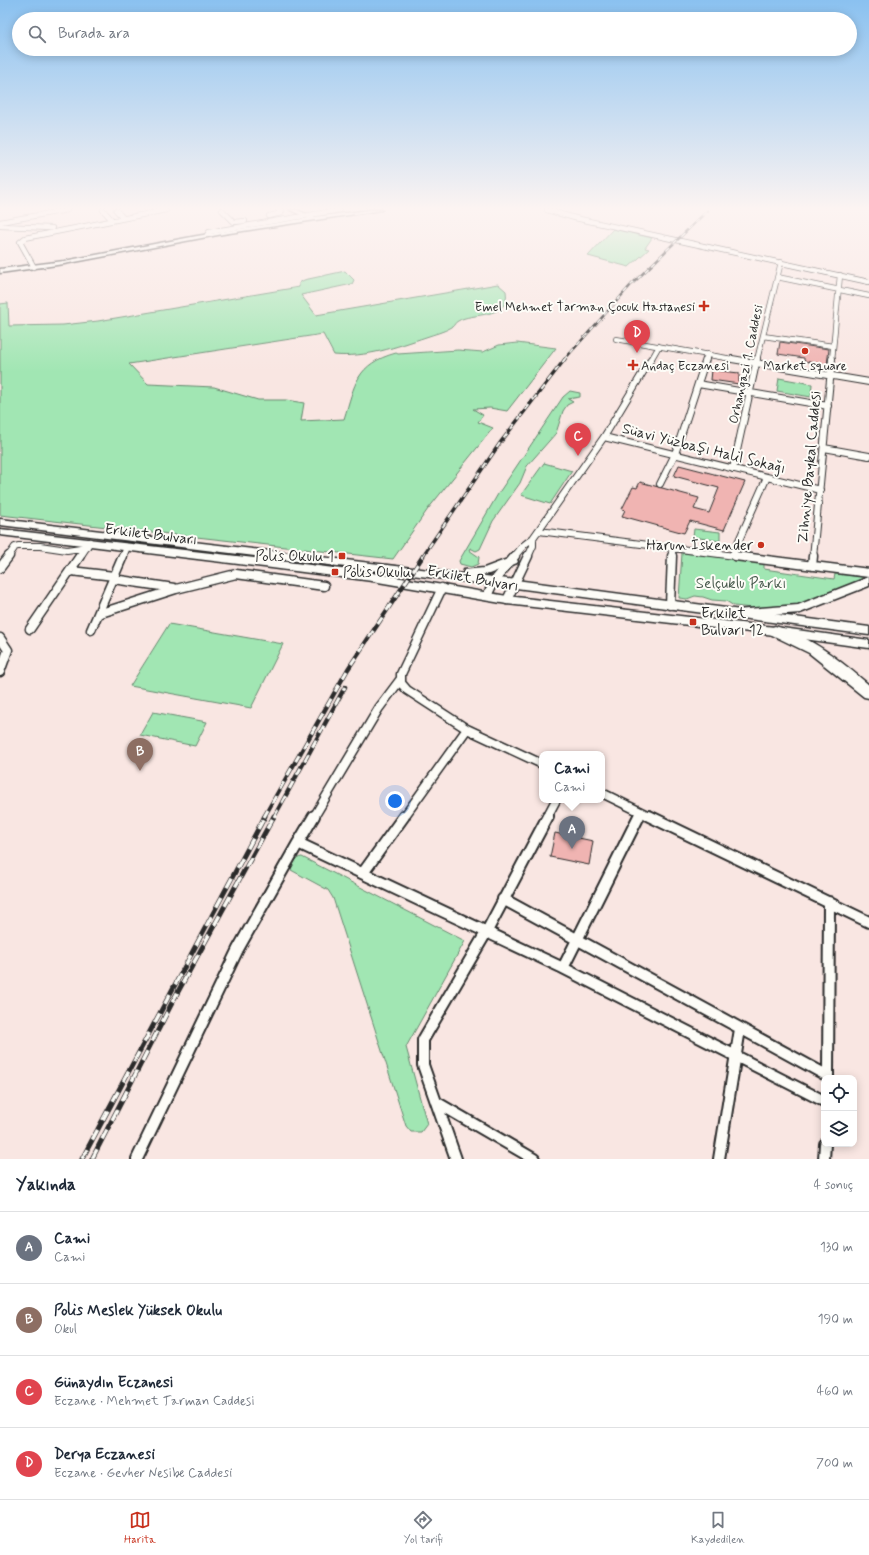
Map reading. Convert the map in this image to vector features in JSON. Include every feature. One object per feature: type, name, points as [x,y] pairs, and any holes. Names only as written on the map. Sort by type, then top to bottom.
[{"type":"highway","points":[[736,614],[779,612],[800,609],[869,581]]},
{"type":"highway","points":[[775,631],[801,641],[818,651],[869,694]]},
{"type":"main road","name":"Erkilet Bulvarı","points":[[0,522],[457,576],[869,631]]},
{"type":"main road","name":"Erkilet Bulvarı","points":[[0,532],[88,545],[127,547],[321,570],[442,588],[507,600],[775,631],[869,644]]},
{"type":"main road","points":[[457,576],[497,568],[513,561]]},
{"type":"street","points":[[0,271],[50,264]]},
{"type":"street","name":"Orhangazi 1. Caddesi","points":[[733,469],[751,393],[756,364],[780,264]]},
{"type":"street","points":[[790,264],[869,282]]},
{"type":"street","name":"Zihniye Baykal Caddesi","points":[[812,566],[840,275]]},
{"type":"street","points":[[777,277],[869,296]]},
{"type":"street","points":[[763,336],[833,346]]},
{"type":"street","points":[[616,339],[869,382]]},
{"type":"street","points":[[487,596],[494,581],[513,561],[524,545],[533,538],[604,437],[658,346]]},
{"type":"street","points":[[660,484],[675,454],[708,354]]},
{"type":"street","points":[[698,384],[828,406]]},
{"type":"street","name":"Süavi Yüzbaşı Halil Sokağı","points":[[604,437],[820,490]]},
{"type":"street","points":[[824,448],[869,456]]},
{"type":"street","points":[[732,556],[767,477]]},
{"type":"street","points":[[539,530],[869,573]]},
{"type":"street","points":[[507,600],[533,546],[533,538]]},
{"type":"street","points":[[0,568],[15,547],[18,546],[40,546],[66,550],[88,545]]},
{"type":"street","points":[[30,629],[88,545]]},
{"type":"street","points":[[91,630],[127,547]]},
{"type":"street","points":[[670,604],[672,548]]},
{"type":"street","points":[[71,571],[176,589]]},
{"type":"street","points":[[98,614],[176,589],[236,574],[324,586]]},
{"type":"street","points":[[137,1159],[234,956],[298,843],[379,708],[400,680],[401,674],[442,588]]},
{"type":"street","points":[[0,638],[5,643],[8,650],[0,672]]},
{"type":"street","points":[[400,680],[407,690],[467,728],[539,763]]},
{"type":"street","points":[[363,874],[467,728]]},
{"type":"street","points":[[605,794],[869,922]]},
{"type":"street","points":[[456,1159],[423,1065],[422,1048],[424,1040],[487,931],[554,803]]},
{"type":"street","points":[[563,968],[641,812]]},
{"type":"street","points":[[298,843],[563,968],[821,1099]]},
{"type":"street","points":[[503,899],[824,1075]]},
{"type":"street","points":[[828,1075],[829,902]]},
{"type":"street","points":[[719,1159],[740,1029]]},
{"type":"street","points":[[436,1102],[534,1159]]},
{"type":"street","points":[[824,1159],[825,1147]]},
{"type":"green space","points":[[618,264],[632,264],[629,267]]},
{"type":"green space","points":[[345,271],[354,280],[352,284],[301,295],[316,315],[498,284],[506,291],[506,300],[502,307],[496,311],[489,314],[464,318],[442,332],[392,348],[358,355],[334,355],[323,334],[129,364],[148,384],[214,387],[258,400],[286,400],[304,403],[301,421],[344,419],[351,395],[359,377],[365,369],[373,363],[396,353],[458,350],[483,352],[499,345],[517,343],[556,348],[507,411],[490,408],[473,409],[483,415],[478,422],[493,428],[428,509],[393,559],[0,515],[0,304],[8,303],[9,326],[63,325],[98,321],[299,287],[299,283],[304,280]]},
{"type":"green space","points":[[779,378],[812,384],[811,397],[777,391]]},
{"type":"green space","points":[[570,391],[580,393],[580,397],[568,399],[573,402],[567,405],[563,411],[556,433],[527,466],[520,483],[493,521],[480,549],[476,551],[470,548],[469,550],[479,557],[478,564],[471,567],[460,564],[459,561],[498,494],[563,397]]},
{"type":"green space","points":[[544,463],[572,471],[550,504],[521,495]]},
{"type":"green space","points":[[694,529],[720,532],[720,541],[693,537]]},
{"type":"green space","name":"Selçuklu Parkı","points":[[682,553],[764,562],[764,569],[834,579],[835,574],[866,577],[805,605],[752,608],[734,606],[726,601],[712,600],[703,597],[695,596],[687,599],[679,598]]},
{"type":"green space","points":[[169,624],[283,644],[251,708],[130,686]]},
{"type":"green space","points":[[153,712],[207,722],[195,746],[140,735]]},
{"type":"green space","points":[[302,857],[465,941],[406,1047],[427,1124],[421,1132],[411,1132],[406,1126],[333,898],[328,890],[291,870],[294,861]]},
{"type":"building","name":"Market square","points":[[780,342],[829,349],[827,365],[804,361],[804,358],[778,354]]},
{"type":"building","points":[[712,370],[739,373],[739,384],[711,380]]},
{"type":"building","points":[[679,465],[745,482],[724,530],[690,521],[684,533],[622,516],[625,510],[622,509],[633,487],[637,488],[640,482],[699,498],[694,509],[709,513],[719,488],[674,476]]},
{"type":"building","points":[[555,833],[593,841],[589,865],[550,857]]},
{"type":"railway","points":[[564,360],[631,285],[652,264]]},
{"type":"railway","points":[[422,557],[500,443],[565,359]]},
{"type":"railway","points":[[264,817],[348,669],[423,556]]},
{"type":"railway","points":[[274,817],[345,687]]},
{"type":"railway","points":[[82,1159],[265,816]]},
{"type":"railway","points":[[92,1159],[174,999],[274,816]]},
{"type":"place","name":"Emel Mehmet Tarman Çocuk Hastanesi","points":[[704,306]]},
{"type":"place","name":"Market square","points":[[805,351]]},
{"type":"place","name":"Derya Eczanesi","points":[[637,353]]},
{"type":"place","name":"Andaç Eczanesi","points":[[633,365]]},
{"type":"place","name":"Günaydın Eczanesi","points":[[578,456]]},
{"type":"place","name":"Harun İskender","points":[[761,545]]},
{"type":"place","name":"Polis Okulu 1","points":[[342,556]]},
{"type":"place","name":"Polis Okulu","points":[[335,572]]},
{"type":"place","name":"Erkilet Bulvarı 12","points":[[693,622]]},
{"type":"place","name":"Polis Meslek Yüksek Okulu","points":[[140,771]]},
{"type":"place","name":"Cami","points":[[572,849]]}]
